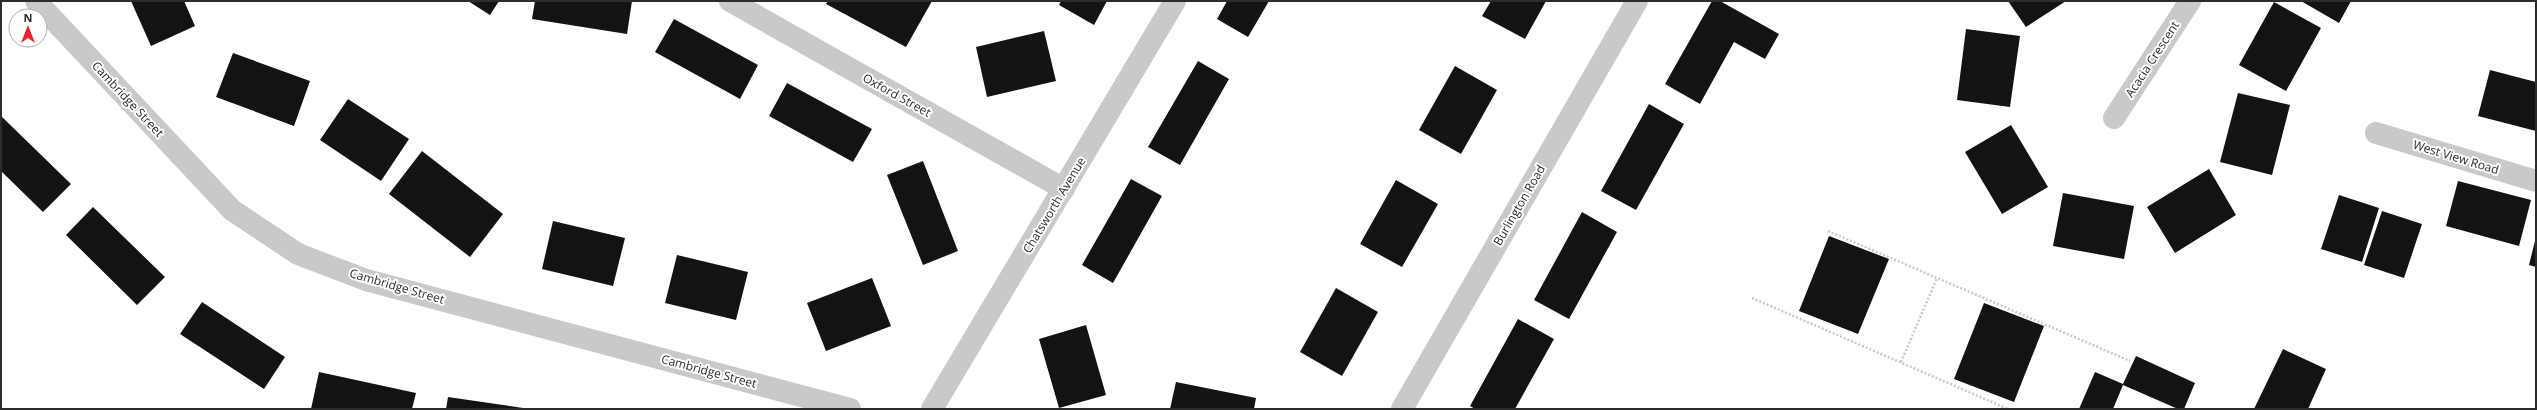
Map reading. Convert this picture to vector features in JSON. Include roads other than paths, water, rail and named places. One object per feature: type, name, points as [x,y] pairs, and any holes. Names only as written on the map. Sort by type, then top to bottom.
[{"type":"street","name":"Cambridge Street","points":[[36,1],[232,210],[298,254],[366,280],[850,409]]},
{"type":"street","name":"Oxford Street","points":[[730,1],[1064,189]]},
{"type":"street","name":"Chatsworth Avenue","points":[[932,409],[1175,1]]},
{"type":"street","name":"Burlington Road","points":[[1402,409],[1637,1]]},
{"type":"street","name":"Acacia Crescent","points":[[2114,118],[2190,1]]},
{"type":"street","name":"West View Road","points":[[2376,132],[2536,181]]}]
